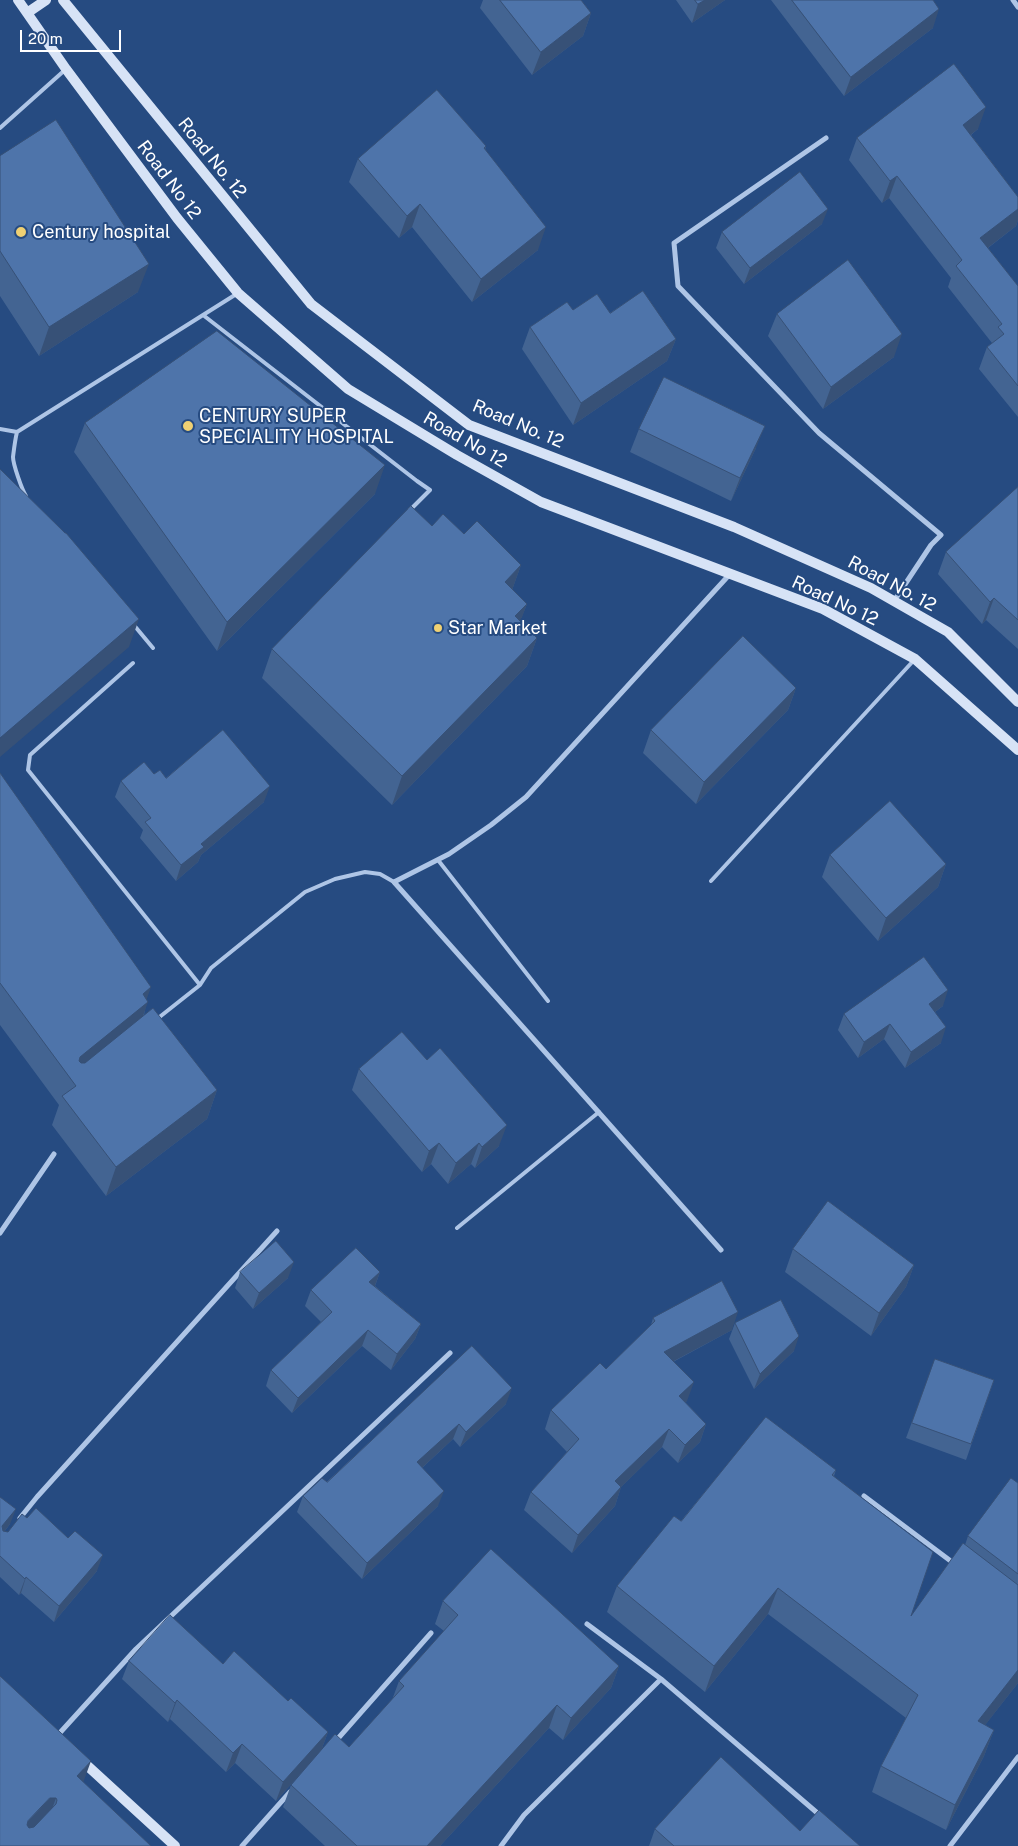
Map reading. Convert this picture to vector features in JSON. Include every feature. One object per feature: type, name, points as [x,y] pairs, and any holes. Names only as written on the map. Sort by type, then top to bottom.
[{"type":"main road","name":"Road No 12","points":[[18,0],[66,69],[177,218],[238,293],[348,389],[457,455],[541,502],[823,609],[915,659],[1018,750]]},
{"type":"main road","points":[[27,13],[46,0]]},
{"type":"main road","name":"Road No. 12","points":[[62,0],[311,304],[469,425],[734,527],[871,588],[948,632],[1018,702]]},
{"type":"main road","points":[[60,1740],[175,1846]]},
{"type":"street","points":[[1013,0],[1018,7]]},
{"type":"street","points":[[826,138],[674,243],[678,286],[819,433],[941,535],[931,545],[894,601]]},
{"type":"street","points":[[721,1250],[394,882],[438,860],[491,825],[526,797],[730,573]]},
{"type":"street","points":[[0,1233],[54,1154]]},
{"type":"street","points":[[18,1521],[37,1497],[277,1231]]},
{"type":"street","points":[[60,1740],[136,1649],[450,1353]]},
{"type":"street","points":[[864,1496],[964,1571]]},
{"type":"street","points":[[587,1624],[661,1679],[826,1820]]},
{"type":"street","points":[[327,1751],[431,1633]]},
{"type":"street","points":[[501,1846],[524,1816],[661,1679]]},
{"type":"street","points":[[950,1846],[1018,1757]]},
{"type":"street","points":[[242,1846],[294,1787]]},
{"type":"lane","points":[[0,128],[66,69]]},
{"type":"lane","points":[[0,429],[16,432],[238,293]]},
{"type":"lane","points":[[203,315],[430,490],[409,511]]},
{"type":"lane","points":[[16,432],[13,459],[22,489],[31,502]]},
{"type":"lane","points":[[128,618],[153,648]]},
{"type":"lane","points":[[711,880],[915,659]]},
{"type":"lane","points":[[133,663],[30,755],[28,770],[200,985]]},
{"type":"lane","points":[[438,860],[548,1002]]},
{"type":"lane","points":[[155,1022],[200,985],[212,968],[305,892],[335,879],[365,872],[380,874],[394,882]]},
{"type":"lane","points":[[457,1228],[599,1112]]},
{"type":"building","points":[[500,0],[581,0],[591,13],[541,52]]},
{"type":"building","points":[[695,0],[705,0],[698,4]]},
{"type":"building","points":[[792,0],[933,0],[939,9],[851,77]]},
{"type":"building","points":[[954,64],[986,107],[963,125],[1018,197],[1018,209],[980,238],[1018,286],[1018,386],[987,347],[1004,334],[998,327],[1002,324],[956,266],[962,260],[897,176],[890,181],[857,138]]},
{"type":"building","points":[[437,90],[486,146],[484,148],[546,227],[481,279],[420,204],[407,216],[358,159]]},
{"type":"building","points":[[56,120],[149,264],[49,327],[0,251],[0,156]]},
{"type":"building","points":[[800,172],[828,209],[750,268],[722,232]]},
{"type":"building","points":[[848,260],[902,334],[831,387],[777,314]]},
{"type":"building","points":[[643,291],[676,339],[581,403],[530,327],[567,302],[573,310],[597,294],[610,313]]},
{"type":"building","points":[[217,331],[385,465],[227,622],[85,423]]},
{"type":"building","points":[[664,377],[765,426],[740,478],[639,429]]},
{"type":"building","points":[[0,469],[66,533],[139,619],[0,738]]},
{"type":"building","points":[[1018,487],[1018,620],[994,598],[990,602],[946,552]]},
{"type":"building","points":[[411,506],[432,526],[443,514],[464,534],[477,521],[521,565],[505,582],[527,604],[515,616],[537,638],[402,776],[272,649]]},
{"type":"building","points":[[743,636],[796,688],[704,782],[651,730]]},
{"type":"building","points":[[223,730],[270,786],[201,844],[204,847],[181,865],[145,822],[151,818],[121,781],[144,762],[154,774],[160,770],[166,778]]},
{"type":"building","points":[[0,773],[151,987],[143,994],[148,1002],[80,1057],[79,1061],[85,1063],[153,1008],[217,1090],[116,1167],[62,1096],[76,1086],[0,983]]},
{"type":"building","points":[[890,801],[946,864],[886,918],[830,855]]},
{"type":"building","points":[[924,957],[948,990],[929,1004],[946,1027],[911,1052],[890,1024],[864,1042],[844,1014]]},
{"type":"building","points":[[402,1032],[427,1060],[440,1048],[507,1125],[482,1147],[479,1143],[456,1163],[439,1143],[429,1151],[359,1069]]},
{"type":"building","points":[[828,1201],[914,1265],[879,1313],[793,1249]]},
{"type":"building","points":[[276,1241],[294,1262],[259,1293],[240,1272]]},
{"type":"building","points":[[356,1248],[380,1272],[369,1282],[421,1324],[397,1354],[368,1330],[298,1398],[271,1370],[332,1312],[311,1290]]},
{"type":"building","points":[[722,1281],[738,1312],[664,1352],[694,1382],[679,1396],[706,1424],[685,1445],[669,1429],[615,1481],[621,1487],[578,1535],[531,1492],[579,1439],[551,1410],[600,1363],[606,1369],[655,1321],[653,1318]]},
{"type":"building","points":[[781,1300],[799,1336],[760,1374],[735,1323]]},
{"type":"building","points":[[472,1346],[512,1388],[466,1432],[459,1424],[417,1462],[444,1491],[367,1563],[303,1496],[322,1478],[327,1482]]},
{"type":"building","points":[[935,1359],[994,1380],[971,1444],[912,1423]]},
{"type":"building","points":[[766,1417],[836,1470],[832,1475],[933,1552],[911,1616],[963,1543],[1018,1585],[1018,1670],[978,1721],[994,1730],[955,1805],[881,1766],[918,1695],[778,1588],[714,1666],[617,1586],[674,1516],[681,1521]]},
{"type":"building","points":[[1011,1478],[1018,1483],[1018,1574],[968,1536]]},
{"type":"building","points":[[0,1497],[16,1509],[2,1526],[3,1531],[8,1532],[22,1514],[27,1518],[36,1508],[68,1538],[75,1531],[103,1555],[59,1606],[0,1556]]},
{"type":"building","points":[[491,1549],[619,1666],[571,1718],[557,1705],[427,1846],[357,1846],[291,1785],[335,1734],[349,1747],[404,1686],[399,1681],[458,1615],[443,1601]]},
{"type":"building","points":[[170,1615],[223,1664],[234,1651],[288,1701],[291,1698],[328,1732],[283,1782],[242,1744],[233,1753],[177,1700],[175,1703],[129,1661]]},
{"type":"building","points":[[0,1676],[91,1761],[77,1776],[151,1846],[0,1846]],"holes":[[[50,1798],[56,1798],[56,1804],[34,1827],[29,1828],[27,1825],[28,1821]]]},
{"type":"building","points":[[721,1757],[800,1831],[819,1810],[860,1846],[674,1846],[655,1829]]},
{"type":"place","name":"Century hospital","points":[[21,232]]},
{"type":"place","name":"CENTURY SUPER SPECIALITY HOSPITAL","points":[[188,426]]},
{"type":"place","name":"Star Market","points":[[438,628]]}]
